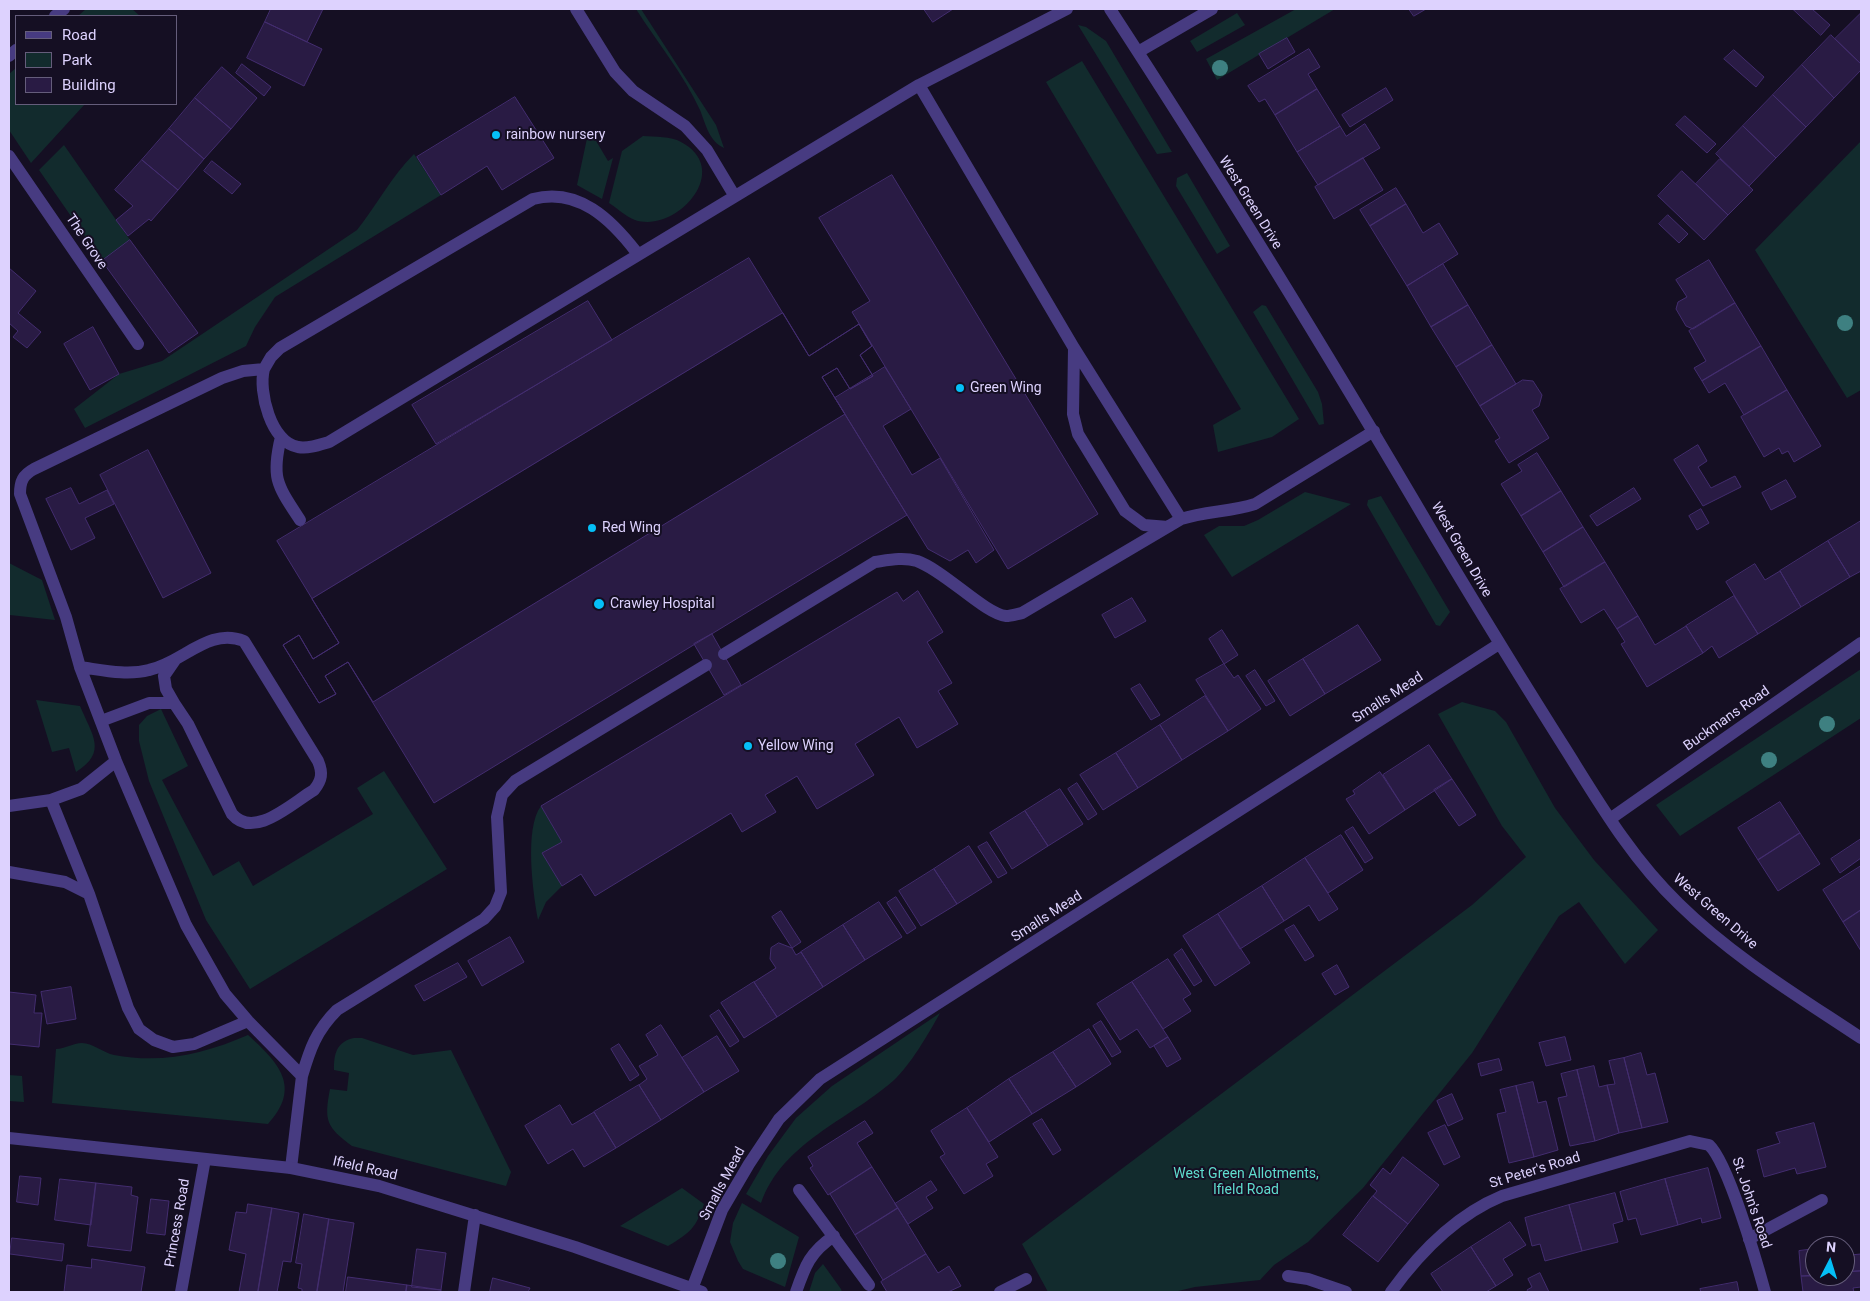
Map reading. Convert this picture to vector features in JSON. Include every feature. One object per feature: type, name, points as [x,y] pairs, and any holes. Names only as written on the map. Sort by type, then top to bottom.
[{"type":"street","points":[[576,9],[615,72],[633,91],[685,126],[707,150],[734,195]]},
{"type":"street","points":[[637,253],[625,237],[584,204],[560,195],[533,199],[280,348],[264,368],[261,387],[262,398],[281,437],[297,447],[315,446],[328,442],[637,253],[918,85],[1067,9]]},
{"type":"street","name":"West Green Drive","points":[[1110,9],[1374,431],[1499,644],[1610,819],[1643,866],[1686,911],[1763,973],[1861,1038]]},
{"type":"street","points":[[1138,52],[1212,9]]},
{"type":"street","points":[[918,85],[1074,348],[1181,519]]},
{"type":"street","name":"The Grove","points":[[9,156],[138,344]]},
{"type":"street","points":[[1074,348],[1073,414],[1078,434],[1125,511],[1144,525],[1168,528]]},
{"type":"street","points":[[264,368],[222,378],[25,474],[20,483],[20,494],[66,617],[80,667],[116,761],[186,926],[225,994],[248,1021],[302,1076]]},
{"type":"street","points":[[724,654],[875,562],[895,558],[916,561],[938,571],[988,610],[1006,616],[1022,613],[1181,519],[1198,514],[1233,511],[1255,504],[1374,431]]},
{"type":"street","points":[[281,437],[275,467],[277,482],[300,520]]},
{"type":"street","points":[[80,667],[140,672],[151,670],[219,637],[232,636],[244,641],[318,761],[322,772],[320,783],[314,790],[262,822],[247,824],[238,821],[232,814],[188,724],[166,689],[164,676],[177,658]]},
{"type":"street","name":"Buckmans Road","points":[[1610,819],[1861,643]]},
{"type":"street","name":"Smalls Mead","points":[[697,1290],[722,1210],[748,1164],[779,1119],[820,1079],[1499,644]]},
{"type":"street","points":[[291,1168],[302,1076],[310,1048],[322,1024],[336,1010],[484,919],[495,907],[502,892],[497,817],[502,795],[515,781],[706,665]]},
{"type":"street","points":[[101,721],[149,703],[174,703]]},
{"type":"street","points":[[9,806],[51,800],[81,789],[116,761]]},
{"type":"street","points":[[51,800],[90,894],[128,1008],[139,1029],[154,1040],[173,1047],[194,1044],[248,1021]]},
{"type":"street","points":[[9,872],[65,882],[90,894]]},
{"type":"street","name":"Ifield Road","points":[[9,1138],[291,1168],[379,1186],[576,1247],[697,1290]]},
{"type":"street","name":"St. John's Road","points":[[1690,1141],[1709,1145],[1716,1151],[1749,1239],[1765,1292]]},
{"type":"street","name":"St Peter's Road","points":[[1392,1292],[1423,1253],[1461,1217],[1480,1205],[1502,1196],[1690,1141]]},
{"type":"street","name":"Princess Road","points":[[182,1292],[205,1160]]},
{"type":"street","points":[[799,1190],[869,1285]]},
{"type":"street","points":[[1749,1239],[1822,1200]]},
{"type":"street","points":[[464,1292],[475,1215]]},
{"type":"street","points":[[796,1292],[807,1261],[818,1247],[834,1236]]},
{"type":"street","points":[[1288,1276],[1308,1279],[1346,1292]]},
{"type":"street","points":[[1000,1292],[1026,1279]]},
{"type":"green space","points":[[86,9],[132,9],[139,15],[79,15]]},
{"type":"green space","points":[[636,9],[641,9],[716,125],[724,148],[711,137],[694,97]]},
{"type":"green space","points":[[1296,9],[1335,9],[1217,80],[1206,59]]},
{"type":"green space","points":[[1237,13],[1245,25],[1197,52],[1190,41]]},
{"type":"green space","points":[[1078,25],[1086,27],[1106,41],[1172,152],[1157,154]]},
{"type":"green space","points":[[1082,61],[1299,419],[1272,437],[1218,452],[1213,425],[1241,409],[1046,82]]},
{"type":"green space","points":[[15,69],[15,105],[84,105],[31,163],[9,130],[9,74]]},
{"type":"green space","points":[[589,129],[608,161],[613,158],[602,199],[577,185]]},
{"type":"green space","points":[[643,136],[668,138],[681,142],[696,154],[702,168],[701,183],[693,197],[682,209],[667,218],[651,222],[632,219],[609,203],[622,151]]},
{"type":"green space","points":[[1861,141],[1861,390],[1847,398],[1755,250]]},
{"type":"green space","points":[[64,145],[130,240],[102,261],[39,170]]},
{"type":"green space","points":[[414,154],[441,195],[275,297],[255,327],[246,346],[85,428],[74,409],[119,374],[162,361],[357,230],[398,172]]},
{"type":"green space","points":[[1187,173],[1230,246],[1217,254],[1176,186],[1177,178]]},
{"type":"green space","points":[[1262,305],[1266,306],[1318,392],[1322,404],[1324,424],[1319,425],[1253,312]]},
{"type":"green space","points":[[1305,492],[1351,504],[1232,577],[1204,535],[1219,526],[1244,526],[1258,520]]},
{"type":"green space","points":[[1381,496],[1450,612],[1440,626],[1436,625],[1367,505],[1368,500]]},
{"type":"green space","points":[[9,563],[42,580],[55,620],[10,615]]},
{"type":"green space","points":[[1861,669],[1861,718],[1680,836],[1656,805]]},
{"type":"green space","points":[[36,700],[80,706],[92,734],[94,750],[92,757],[86,765],[76,772],[69,748],[52,752]]},
{"type":"green space","name":"West Green Allotments, Ifield Road","points":[[1462,702],[1495,711],[1506,722],[1555,808],[1594,860],[1658,930],[1625,964],[1579,902],[1559,916],[1472,1053],[1363,1188],[1308,1242],[1274,1265],[1260,1280],[1195,1287],[1174,1292],[1048,1292],[1022,1244],[1472,905],[1526,857],[1502,826],[1438,714]]},
{"type":"green space","points":[[161,709],[188,766],[162,780],[213,876],[239,861],[253,886],[373,814],[357,788],[384,771],[447,869],[250,989],[206,920],[149,781],[139,741],[139,725],[147,716]]},
{"type":"green space","points":[[541,806],[562,842],[542,853],[562,886],[546,902],[538,920],[532,878],[531,845],[536,816]]},
{"type":"green space","points":[[940,1013],[912,1058],[893,1081],[800,1148],[784,1164],[771,1182],[761,1203],[746,1194],[768,1156],[796,1118],[832,1086]]},
{"type":"green space","points":[[248,1035],[277,1066],[285,1087],[284,1098],[278,1111],[268,1124],[52,1103],[56,1049],[82,1043],[114,1055],[132,1058],[166,1058],[199,1052]]},
{"type":"green space","points":[[354,1038],[362,1038],[413,1055],[451,1050],[511,1172],[506,1186],[352,1146],[343,1139],[332,1128],[327,1116],[327,1108],[330,1089],[347,1091],[349,1073],[334,1070],[335,1059],[337,1050],[343,1042]]},
{"type":"green space","points":[[9,1075],[22,1076],[24,1102],[9,1101]]},
{"type":"green space","points":[[682,1188],[704,1204],[698,1219],[691,1229],[668,1246],[620,1226]]},
{"type":"green space","points":[[742,1203],[799,1237],[785,1287],[743,1269],[738,1261],[730,1242],[733,1223]]},
{"type":"green space","points":[[823,1264],[842,1292],[809,1292],[815,1273]]},
{"type":"building","points":[[271,9],[323,9],[307,42],[265,22]]},
{"type":"building","points":[[924,9],[953,9],[933,22]]},
{"type":"building","points":[[1409,9],[1426,9],[1414,16]]},
{"type":"building","points":[[1793,9],[1812,9],[1830,25],[1821,35]]},
{"type":"building","points":[[1861,13],[1861,64],[1835,39]]},
{"type":"building","points":[[265,22],[322,49],[304,86],[247,58]]},
{"type":"building","points":[[1831,35],[1861,64],[1861,70],[1834,98],[1802,65]]},
{"type":"building","points":[[1287,38],[1295,52],[1268,69],[1259,54]]},
{"type":"building","points":[[1309,49],[1320,67],[1308,74],[1317,89],[1275,115],[1265,99],[1259,102],[1248,86]]},
{"type":"building","points":[[1734,50],[1764,77],[1756,87],[1724,59]]},
{"type":"building","points":[[242,64],[271,87],[264,96],[236,73]]},
{"type":"building","points":[[1802,65],[1834,98],[1806,127],[1773,95]]},
{"type":"building","points":[[222,67],[257,98],[231,129],[195,98]]},
{"type":"building","points":[[1386,88],[1393,100],[1350,127],[1342,115]]},
{"type":"building","points":[[1317,89],[1340,126],[1297,152],[1275,115]]},
{"type":"building","points":[[1773,95],[1806,127],[1776,158],[1743,126]]},
{"type":"building","name":"rainbow nursery","points":[[515,97],[554,158],[502,190],[487,166],[441,195],[417,157]]},
{"type":"building","points":[[195,98],[231,129],[204,159],[169,129]]},
{"type":"building","points":[[1685,116],[1716,144],[1707,153],[1676,125]]},
{"type":"building","points":[[1365,124],[1380,148],[1318,185],[1297,152],[1340,126],[1346,136]]},
{"type":"building","points":[[1743,126],[1776,158],[1749,186],[1716,154]]},
{"type":"building","points":[[169,129],[204,159],[178,190],[142,160]]},
{"type":"building","points":[[1363,158],[1383,190],[1334,219],[1315,187]]},
{"type":"building","points":[[1720,159],[1753,190],[1728,215],[1696,184]]},
{"type":"building","points":[[142,160],[178,190],[151,221],[149,219],[128,236],[116,220],[133,206],[115,190]]},
{"type":"building","points":[[212,161],[241,184],[232,194],[204,171]]},
{"type":"building","points":[[1682,171],[1728,215],[1704,240],[1658,196]]},
{"type":"building","name":"Green Wing","points":[[892,175],[1098,514],[1008,569],[852,312],[870,301],[819,218]]},
{"type":"building","points":[[1396,188],[1406,204],[1370,226],[1360,210]]},
{"type":"building","points":[[1406,204],[1423,233],[1439,223],[1458,254],[1407,286],[1370,226]]},
{"type":"building","points":[[1668,215],[1688,234],[1679,243],[1659,224]]},
{"type":"building","points":[[130,240],[198,333],[169,353],[102,261]]},
{"type":"building","name":"Red Wing","points":[[749,258],[809,356],[859,324],[872,346],[860,355],[873,376],[850,389],[837,368],[822,377],[907,515],[434,803],[348,662],[325,676],[336,694],[319,703],[283,645],[299,635],[313,659],[339,643],[277,541]]},
{"type":"building","points":[[1709,260],[1735,303],[1693,329],[1686,326],[1676,309],[1678,302],[1687,297],[1676,280]]},
{"type":"building","points":[[1443,264],[1468,305],[1431,327],[1407,286]]},
{"type":"building","points":[[9,268],[36,291],[18,313],[41,332],[27,348],[13,337],[18,331],[9,323]]},
{"type":"building","points":[[588,301],[612,340],[436,444],[412,405]]},
{"type":"building","points":[[1735,303],[1761,346],[1702,381],[1694,368],[1706,361],[1689,331]]},
{"type":"building","points":[[1468,305],[1492,345],[1456,367],[1431,327]]},
{"type":"building","points":[[783,313],[809,356],[859,324],[872,346],[860,355],[873,376],[850,389],[837,368],[822,377],[845,414],[373,702],[348,662],[325,676],[336,694],[319,703],[283,645],[299,635],[313,659],[339,643],[312,599]]},
{"type":"building","points":[[93,327],[119,374],[90,390],[64,344]]},
{"type":"building","points":[[1492,345],[1516,384],[1480,406],[1456,367]]},
{"type":"building","points":[[1761,346],[1787,390],[1744,415],[1725,383],[1709,393],[1702,381]]},
{"type":"building","points":[[885,367],[911,409],[883,426],[912,475],[940,458],[994,550],[976,563],[968,550],[950,561],[928,549],[835,398]]},
{"type":"building","points":[[1523,380],[1533,381],[1542,395],[1539,406],[1532,410],[1549,438],[1509,463],[1495,441],[1500,438],[1480,406]]},
{"type":"building","points":[[1787,390],[1821,446],[1794,462],[1788,451],[1782,454],[1779,448],[1764,457],[1741,417]]},
{"type":"building","points":[[1698,445],[1707,461],[1698,467],[1711,488],[1735,476],[1741,487],[1703,506],[1674,460]]},
{"type":"building","points":[[148,450],[211,573],[163,598],[100,475]]},
{"type":"building","points":[[1537,453],[1561,491],[1521,516],[1501,484],[1522,471],[1518,465]]},
{"type":"building","points":[[1786,480],[1796,497],[1771,510],[1762,493]]},
{"type":"building","points":[[71,488],[79,504],[107,490],[114,504],[85,518],[95,538],[71,550],[46,499]]},
{"type":"building","points":[[1634,488],[1641,499],[1597,526],[1590,516]]},
{"type":"building","points":[[1561,491],[1583,527],[1543,552],[1521,516]]},
{"type":"building","points":[[1701,509],[1709,523],[1697,530],[1689,516]]},
{"type":"building","points":[[1861,521],[1861,571],[1850,577],[1828,541]]},
{"type":"building","points":[[1583,527],[1605,562],[1564,587],[1543,552]]},
{"type":"building","points":[[1828,541],[1850,577],[1801,607],[1780,571]]},
{"type":"building","points":[[1605,562],[1638,616],[1617,629],[1604,609],[1581,623],[1560,589]]},
{"type":"building","points":[[1755,564],[1765,580],[1780,571],[1801,607],[1758,634],[1726,582]]},
{"type":"building","name":"Yellow Wing","points":[[918,591],[943,632],[927,642],[952,683],[938,691],[958,724],[917,748],[899,717],[855,744],[874,775],[817,809],[797,776],[765,795],[776,812],[742,832],[731,813],[595,896],[581,874],[562,886],[542,853],[562,842],[541,806],[897,592],[903,601]]},
{"type":"building","points":[[1734,596],[1758,634],[1719,658],[1712,646],[1703,653],[1686,626]]},
{"type":"building","points":[[1132,598],[1146,621],[1115,638],[1102,615]]},
{"type":"building","points":[[1638,616],[1655,645],[1686,626],[1703,653],[1647,687],[1621,644],[1625,642],[1617,629]]},
{"type":"building","points":[[1358,625],[1381,660],[1325,694],[1303,659]]},
{"type":"building","points":[[1222,630],[1238,655],[1224,664],[1209,639]]},
{"type":"building","points":[[712,634],[741,685],[724,695],[694,644]]},
{"type":"building","points":[[1303,659],[1325,694],[1290,716],[1268,681]]},
{"type":"building","points":[[1224,664],[1234,678],[1238,675],[1261,709],[1228,731],[1196,680]]},
{"type":"building","points":[[1255,670],[1275,701],[1266,706],[1246,676]]},
{"type":"building","points":[[1140,684],[1160,715],[1151,720],[1131,689]]},
{"type":"building","points":[[1205,696],[1228,731],[1182,760],[1160,725]]},
{"type":"building","points":[[1160,725],[1182,760],[1138,788],[1116,753]]},
{"type":"building","points":[[1429,745],[1452,779],[1405,810],[1383,775]]},
{"type":"building","points":[[1116,753],[1138,788],[1103,810],[1080,775]]},
{"type":"building","points":[[1380,772],[1405,810],[1369,834],[1346,799],[1355,794],[1353,791]]},
{"type":"building","points":[[1452,779],[1476,815],[1459,826],[1434,790]]},
{"type":"building","points":[[1077,783],[1097,814],[1088,820],[1068,789]]},
{"type":"building","points":[[1060,789],[1083,824],[1048,846],[1025,811]]},
{"type":"building","points":[[1780,802],[1800,833],[1758,860],[1738,828]]},
{"type":"building","points":[[1025,811],[1048,846],[1012,869],[990,833]]},
{"type":"building","points":[[1353,827],[1373,858],[1365,863],[1345,832]]},
{"type":"building","points":[[1800,833],[1820,864],[1778,891],[1758,860]]},
{"type":"building","points":[[1341,835],[1363,870],[1328,893],[1305,858]]},
{"type":"building","points":[[1861,839],[1861,858],[1840,873],[1831,859]]},
{"type":"building","points":[[987,842],[1007,873],[998,878],[978,847]]},
{"type":"building","points":[[969,846],[992,882],[957,904],[934,869]]},
{"type":"building","points":[[1305,858],[1338,909],[1319,921],[1309,905],[1284,921],[1262,886]]},
{"type":"building","points":[[1861,866],[1861,910],[1843,922],[1823,890]]},
{"type":"building","points":[[934,869],[957,904],[921,926],[899,891]]},
{"type":"building","points":[[1262,886],[1284,921],[1240,949],[1218,914]]},
{"type":"building","points":[[896,897],[916,928],[907,934],[887,903]]},
{"type":"building","points":[[879,902],[902,937],[865,960],[843,925]]},
{"type":"building","points":[[1861,910],[1861,951],[1843,922]]},
{"type":"building","points":[[781,911],[801,942],[792,948],[772,917]]},
{"type":"building","points":[[1218,914],[1250,963],[1215,986],[1183,936]]},
{"type":"building","points":[[843,925],[865,960],[823,987],[801,952]]},
{"type":"building","points":[[1294,925],[1314,956],[1305,961],[1285,930]]},
{"type":"building","points":[[510,937],[524,962],[482,986],[468,961]]},
{"type":"building","points":[[779,943],[792,948],[796,955],[801,952],[823,987],[777,1017],[754,982],[776,968],[770,959],[771,948]]},
{"type":"building","points":[[1182,949],[1202,981],[1194,986],[1174,955]]},
{"type":"building","points":[[1168,959],[1191,994],[1183,999],[1191,1011],[1163,1029],[1132,982]]},
{"type":"building","points":[[458,963],[467,977],[424,1001],[415,986]]},
{"type":"building","points":[[1337,965],[1349,987],[1335,995],[1322,974]]},
{"type":"building","points":[[754,982],[777,1017],[744,1038],[721,1003]]},
{"type":"building","points":[[1132,982],[1168,1037],[1150,1048],[1137,1029],[1120,1040],[1097,1004]]},
{"type":"building","points":[[71,987],[76,1019],[47,1024],[41,992]]},
{"type":"building","points":[[9,992],[36,995],[34,1013],[42,1013],[39,1047],[9,1044]]},
{"type":"building","points":[[719,1010],[739,1041],[730,1047],[710,1016]]},
{"type":"building","points":[[1101,1021],[1121,1052],[1112,1057],[1093,1026]]},
{"type":"building","points":[[661,1025],[704,1092],[661,1120],[639,1085],[647,1079],[639,1066],[658,1055],[646,1035]]},
{"type":"building","points":[[1089,1029],[1111,1064],[1076,1087],[1053,1052]]},
{"type":"building","points":[[717,1036],[739,1071],[704,1092],[682,1058]]},
{"type":"building","points":[[1168,1037],[1181,1059],[1167,1067],[1154,1046]]},
{"type":"building","points":[[1565,1037],[1571,1060],[1546,1066],[1539,1043]]},
{"type":"building","points":[[619,1044],[639,1075],[630,1081],[611,1049]]},
{"type":"building","points":[[1053,1052],[1076,1087],[1032,1114],[1009,1079]]},
{"type":"building","points":[[1641,1053],[1647,1075],[1655,1073],[1668,1122],[1642,1128],[1624,1058]]},
{"type":"building","points":[[1624,1058],[1642,1128],[1619,1133],[1607,1085],[1615,1084],[1609,1061]]},
{"type":"building","points":[[1499,1059],[1502,1070],[1481,1076],[1478,1064]]},
{"type":"building","points":[[1594,1066],[1599,1087],[1607,1085],[1619,1133],[1595,1141],[1577,1070]]},
{"type":"building","points":[[1577,1070],[1595,1141],[1570,1146],[1558,1098],[1567,1096],[1561,1074]]},
{"type":"building","points":[[1009,1079],[1032,1114],[989,1142],[967,1108]]},
{"type":"building","points":[[1533,1082],[1538,1103],[1546,1101],[1558,1150],[1534,1157],[1516,1086]]},
{"type":"building","points":[[639,1085],[661,1120],[616,1148],[594,1112]]},
{"type":"building","points":[[1516,1086],[1534,1157],[1509,1163],[1497,1114],[1506,1112],[1500,1090]]},
{"type":"building","points":[[1452,1094],[1463,1119],[1448,1126],[1437,1101]]},
{"type":"building","points":[[560,1105],[572,1125],[594,1112],[616,1148],[584,1167],[573,1149],[548,1164],[525,1126]]},
{"type":"building","points":[[967,1108],[998,1157],[986,1164],[993,1176],[964,1194],[940,1157],[945,1154],[931,1131]]},
{"type":"building","points":[[1042,1119],[1061,1150],[1053,1155],[1033,1124]]},
{"type":"building","points":[[865,1121],[873,1133],[857,1143],[872,1167],[828,1195],[810,1168],[813,1166],[808,1157]]},
{"type":"building","points":[[1814,1123],[1826,1167],[1797,1174],[1795,1168],[1764,1177],[1757,1150],[1780,1143],[1776,1133]]},
{"type":"building","points":[[1445,1125],[1460,1157],[1444,1165],[1428,1133]]},
{"type":"building","points":[[1403,1157],[1439,1185],[1408,1224],[1373,1196],[1377,1191],[1370,1185],[1383,1168],[1390,1174]]},
{"type":"building","points":[[872,1167],[898,1208],[855,1235],[830,1194]]},
{"type":"building","points":[[1708,1168],[1721,1218],[1702,1223],[1701,1218],[1678,1225],[1665,1179]]},
{"type":"building","points":[[20,1176],[41,1178],[38,1205],[17,1202]]},
{"type":"building","points":[[60,1179],[96,1183],[91,1225],[55,1220]]},
{"type":"building","points":[[1665,1179],[1678,1225],[1641,1235],[1636,1218],[1628,1220],[1620,1192]]},
{"type":"building","points":[[931,1181],[937,1190],[926,1197],[933,1208],[908,1224],[895,1204]]},
{"type":"building","points":[[96,1183],[132,1187],[131,1195],[138,1197],[131,1251],[88,1246]]},
{"type":"building","points":[[1615,1193],[1623,1221],[1613,1224],[1618,1242],[1582,1251],[1569,1205]]},
{"type":"building","points":[[1373,1196],[1408,1224],[1378,1262],[1343,1235]]},
{"type":"building","points":[[151,1199],[169,1201],[165,1235],[147,1233]]},
{"type":"building","points":[[248,1204],[272,1208],[258,1292],[239,1292],[246,1254],[229,1250],[236,1212],[246,1213]]},
{"type":"building","points":[[1569,1205],[1582,1251],[1545,1261],[1540,1244],[1532,1246],[1525,1218]]},
{"type":"building","points":[[272,1208],[299,1213],[291,1262],[283,1261],[277,1292],[258,1292]]},
{"type":"building","points":[[898,1208],[926,1254],[883,1280],[855,1235]]},
{"type":"building","points":[[304,1214],[329,1219],[317,1292],[302,1292],[302,1289],[298,1288],[302,1264],[296,1263]]},
{"type":"building","points":[[329,1219],[354,1223],[343,1292],[317,1292]]},
{"type":"building","points":[[1510,1222],[1526,1245],[1503,1259],[1513,1275],[1496,1286],[1471,1247]]},
{"type":"building","points":[[12,1238],[64,1244],[62,1261],[10,1254]]},
{"type":"building","points":[[1471,1247],[1496,1286],[1486,1292],[1443,1292],[1431,1274]]},
{"type":"building","points":[[417,1249],[446,1253],[441,1290],[412,1287]]},
{"type":"building","points":[[1805,1250],[1805,1276],[1801,1276],[1799,1251]]},
{"type":"building","points":[[926,1254],[938,1273],[949,1266],[961,1286],[948,1292],[887,1292],[881,1282]]},
{"type":"building","points":[[1861,1254],[1861,1271],[1855,1271],[1855,1255]]},
{"type":"building","points":[[92,1259],[145,1267],[141,1292],[64,1292],[67,1265],[91,1268]]},
{"type":"building","points":[[1855,1271],[1861,1271],[1861,1287],[1853,1288],[1854,1292],[1803,1292],[1801,1276],[1805,1276],[1805,1286],[1855,1286]]},
{"type":"building","points":[[1540,1273],[1549,1292],[1528,1292],[1527,1290],[1532,1287],[1528,1279]]},
{"type":"building","points":[[348,1277],[407,1285],[406,1292],[346,1292]]},
{"type":"building","points":[[493,1278],[530,1288],[528,1292],[490,1292]]},
{"type":"building","points":[[1737,1282],[1739,1292],[1701,1292],[1700,1289]]},
{"type":"building","points":[[407,1285],[441,1290],[441,1292],[406,1292]]},
{"type":"place","name":"rainbow nursery","points":[[496,135]]},
{"type":"place","name":"Green Wing","points":[[960,388]]},
{"type":"place","name":"Red Wing","points":[[592,528]]},
{"type":"place","name":"Crawley Hospital","points":[[599,604]]},
{"type":"place","name":"Yellow Wing","points":[[748,746]]}]
